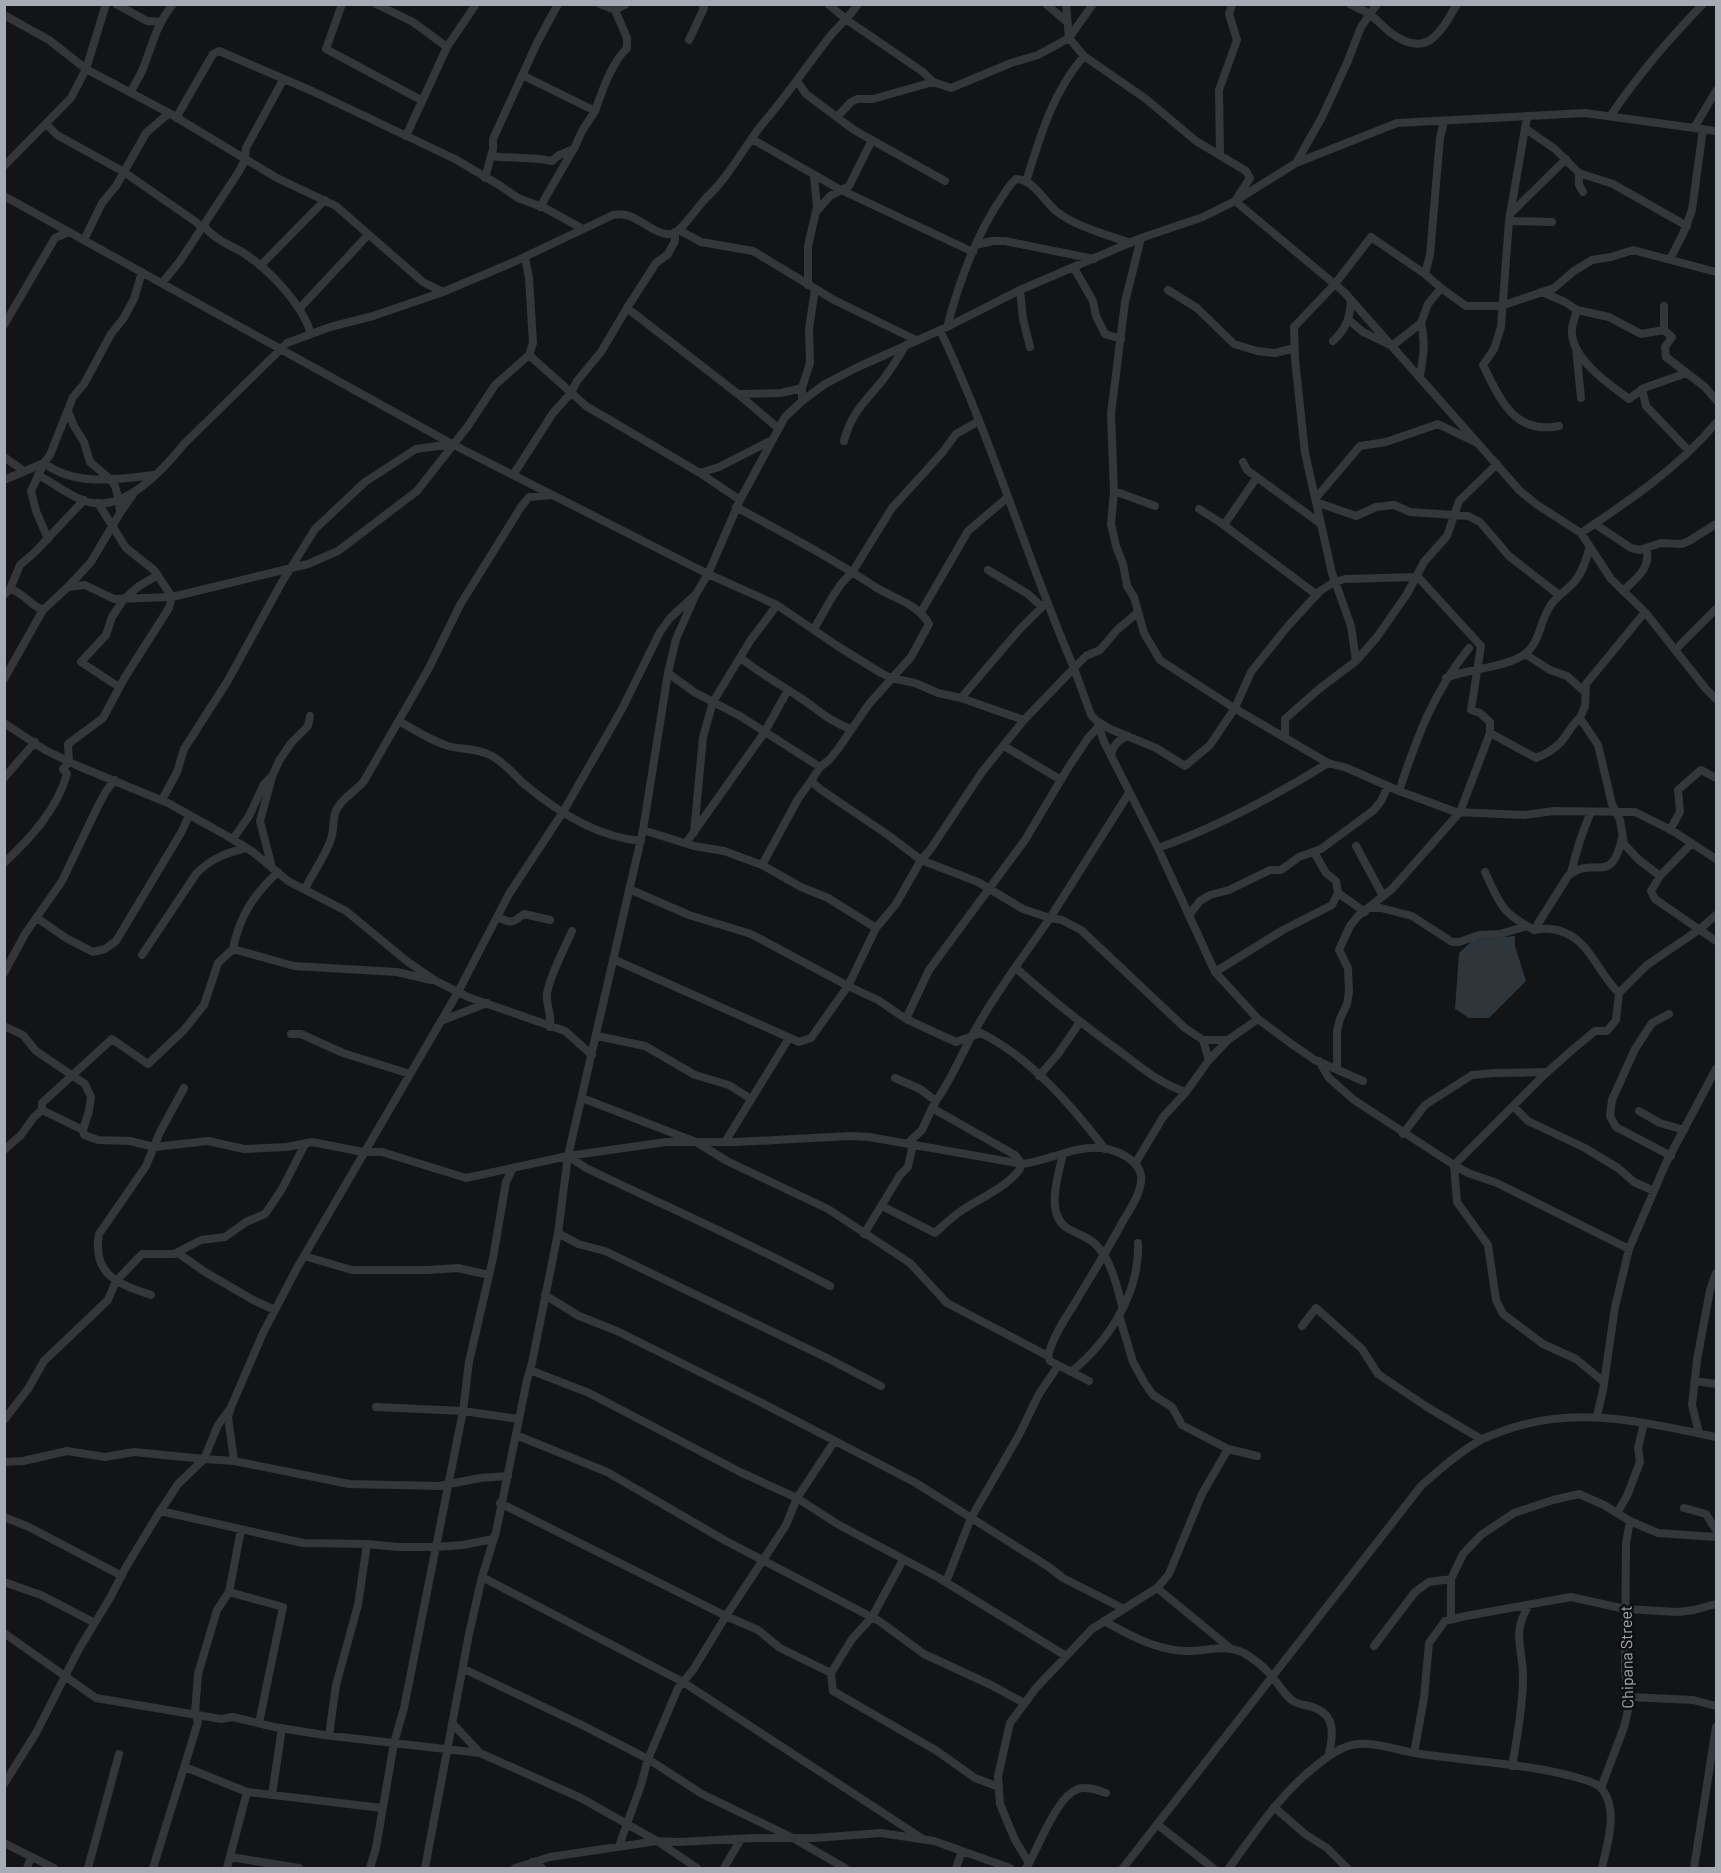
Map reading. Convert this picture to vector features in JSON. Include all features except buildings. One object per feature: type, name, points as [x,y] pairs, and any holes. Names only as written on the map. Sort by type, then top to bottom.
[{"type":"street","points":[[4,166],[72,98],[86,69],[106,4]]},
{"type":"street","points":[[116,4],[147,21],[161,22]]},
{"type":"street","points":[[131,92],[145,64],[152,40],[173,4]]},
{"type":"street","points":[[342,4],[326,49],[421,100]]},
{"type":"street","points":[[376,4],[413,22],[447,47]]},
{"type":"street","points":[[406,136],[447,47],[476,4]]},
{"type":"street","points":[[485,178],[493,139],[558,4]]},
{"type":"street","points":[[540,207],[582,131],[596,111],[603,89],[619,56],[627,48],[627,38],[615,10],[600,4]]},
{"type":"street","points":[[615,10],[626,4]]},
{"type":"street","points":[[689,40],[704,8],[702,4]]},
{"type":"street","points":[[828,4],[847,20],[923,72],[933,82],[951,88],[1011,63],[1038,55],[1069,38],[1093,4]]},
{"type":"street","points":[[4,679],[43,610],[91,561],[135,492],[287,342],[443,292],[525,257],[581,228],[613,215],[622,213],[671,234],[677,231],[725,178],[832,33],[847,20],[858,4]]},
{"type":"street","points":[[1046,4],[1067,22]]},
{"type":"street","points":[[1066,4],[1069,38],[1084,56],[1146,99],[1196,141],[1242,167],[1250,178],[1235,201]]},
{"type":"street","points":[[1220,154],[1219,90],[1237,40],[1229,14],[1232,4]]},
{"type":"street","points":[[1350,4],[1367,10],[1406,43],[1419,45],[1438,32],[1457,4]]},
{"type":"street","points":[[1296,163],[1322,117],[1347,63],[1367,10],[1377,4]]},
{"type":"street","points":[[1611,115],[1632,84],[1663,46],[1703,4]]},
{"type":"street","points":[[4,15],[49,40],[86,69],[173,116],[245,160],[343,211],[423,282],[443,292]]},
{"type":"street","points":[[84,240],[102,203],[116,186],[146,133],[173,116],[216,51],[312,91],[462,162],[518,198],[581,228]]},
{"type":"street","points":[[1026,182],[1040,133],[1068,75],[1084,56]]},
{"type":"street","points":[[522,75],[596,111]]},
{"type":"street","points":[[162,283],[203,227],[245,160],[246,148],[283,80]]},
{"type":"street","points":[[797,81],[806,94],[837,117],[872,140],[945,181]]},
{"type":"street","points":[[837,117],[857,99],[873,99],[933,82]]},
{"type":"street","points":[[1670,259],[1687,226],[1692,210],[1697,175],[1698,129],[1716,91]]},
{"type":"street","points":[[425,1869],[446,1750],[482,1577],[508,1476],[558,1233],[568,1156],[643,830],[668,673],[676,639],[696,594],[708,574],[738,503],[785,417],[825,384],[907,344],[1020,290],[1140,238],[1203,217],[1235,201],[1296,163],[1397,123],[1413,120],[1444,121],[1586,113],[1716,131]]},
{"type":"street","points":[[1527,117],[1509,217],[1501,327],[1498,339],[1483,365],[1504,405],[1512,415],[1521,421],[1539,427],[1559,426]]},
{"type":"street","points":[[1425,274],[1430,255],[1440,138],[1444,121]]},
{"type":"street","points":[[46,124],[57,135],[124,172],[182,211],[213,236],[260,266],[300,308],[311,333]]},
{"type":"street","points":[[1526,129],[1555,149],[1579,173],[1612,184],[1687,226]]},
{"type":"street","points":[[752,139],[814,176],[974,249],[992,241],[1005,241],[1094,259]]},
{"type":"street","points":[[815,213],[830,196],[849,186],[872,140]]},
{"type":"street","points":[[491,156],[519,159],[537,157],[552,161],[563,153],[573,150]]},
{"type":"street","points":[[1509,217],[1566,159]]},
{"type":"street","points":[[1579,173],[1579,185],[1583,192]]},
{"type":"street","points":[[802,401],[802,388],[810,363],[811,287],[808,246],[817,198],[814,176]]},
{"type":"street","points":[[1130,243],[1069,219],[1026,182],[1018,178],[1011,183],[993,210],[957,289],[944,328],[1008,497],[1045,604],[1074,668],[1091,715],[1098,724],[1111,756],[1158,848],[1215,972],[1258,1018],[1293,1046],[1363,1081]]},
{"type":"street","points":[[4,196],[452,444],[708,574],[777,605],[839,647],[891,678],[915,683],[938,693],[961,698],[1024,720]]},
{"type":"street","points":[[260,266],[325,201]]},
{"type":"street","points":[[1235,201],[1351,300],[1520,491],[1581,533],[1611,579],[1645,612],[1716,699]]},
{"type":"street","points":[[1509,217],[1552,222]]},
{"type":"street","points":[[677,231],[698,241],[753,251],[850,309],[916,340]]},
{"type":"street","points":[[513,475],[553,413],[601,352],[656,264],[668,254],[677,231]]},
{"type":"street","points":[[4,326],[55,238],[69,232]]},
{"type":"street","points":[[300,308],[368,235]]},
{"type":"street","points":[[1356,661],[1351,626],[1334,582],[1305,453],[1294,327],[1335,284],[1371,237],[1466,306],[1501,306],[1554,288],[1574,271],[1592,260],[1633,250],[1716,272]]},
{"type":"street","points":[[1140,238],[1125,302],[1111,414],[1114,490],[1112,531],[1123,564],[1127,586],[1134,597],[1144,633],[1160,660],[1234,708],[1328,763],[1347,768],[1400,791],[1460,812],[1524,815],[1554,812],[1635,812],[1670,830],[1716,859]]},
{"type":"street","points":[[68,587],[86,585],[114,599],[172,597],[318,561],[338,551],[417,491],[468,426],[495,385],[519,367],[529,355],[533,343],[529,278],[525,257]]},
{"type":"street","points":[[1074,268],[1093,301],[1096,316],[1105,334],[1121,339]]},
{"type":"street","points":[[48,539],[36,512],[31,491],[50,455],[74,398],[134,299],[142,272]]},
{"type":"street","points":[[1392,346],[1421,323],[1428,303],[1441,288]]},
{"type":"street","points":[[1020,290],[1023,319],[1030,347]]},
{"type":"street","points":[[1168,290],[1197,308],[1234,344],[1257,351],[1275,353],[1295,348]]},
{"type":"street","points":[[1542,292],[1565,302],[1576,310],[1609,317],[1641,334],[1664,330]]},
{"type":"street","points":[[1334,341],[1344,332],[1349,320],[1351,300]]},
{"type":"street","points":[[1664,306],[1664,330],[1672,337],[1665,347],[1666,357],[1705,387],[1716,400]]},
{"type":"street","points":[[627,308],[778,428]]},
{"type":"street","points":[[1576,310],[1571,332],[1576,348],[1581,398]]},
{"type":"street","points":[[1349,320],[1363,332],[1392,346]]},
{"type":"street","points":[[1420,376],[1424,357],[1424,334],[1421,323]]},
{"type":"street","points":[[844,441],[854,414],[884,380],[907,344]]},
{"type":"street","points":[[1576,348],[1594,371],[1629,399],[1642,389],[1686,373]]},
{"type":"street","points":[[529,355],[586,406],[700,473],[738,503],[921,612],[929,624],[911,657],[891,678],[829,760],[819,768],[798,799],[762,865]]},
{"type":"street","points":[[738,394],[781,393],[802,388]]},
{"type":"street","points":[[1642,389],[1646,406],[1689,451]]},
{"type":"street","points":[[68,411],[84,442],[90,462],[111,480],[119,500],[120,513]]},
{"type":"street","points":[[814,629],[836,591],[854,571],[892,508],[956,434],[979,421]]},
{"type":"street","points":[[1581,533],[1626,503],[1689,451],[1716,423]]},
{"type":"street","points":[[1315,500],[1360,446],[1386,442],[1438,424],[1479,444]]},
{"type":"street","points":[[700,473],[728,464],[770,441]]},
{"type":"street","points":[[162,800],[177,772],[184,749],[227,682],[315,529],[364,482],[416,449],[452,444]]},
{"type":"street","points":[[4,457],[24,471]]},
{"type":"street","points":[[1243,462],[1247,470],[1322,524]]},
{"type":"street","points":[[4,480],[44,463]]},
{"type":"street","points":[[44,463],[54,471],[75,477],[111,480],[154,475]]},
{"type":"street","points":[[1285,737],[1285,719],[1356,661],[1377,636],[1424,562],[1447,536],[1459,501],[1497,464]]},
{"type":"street","points":[[38,476],[84,500],[98,503],[105,504],[119,500],[135,492]]},
{"type":"street","points":[[1224,525],[1257,477]]},
{"type":"street","points":[[1114,490],[1155,506]]},
{"type":"street","points":[[305,889],[327,852],[333,835],[336,810],[345,797],[358,789],[364,781],[429,668],[460,605],[521,507],[529,497],[553,495]]},
{"type":"street","points":[[921,612],[968,531],[1008,497]]},
{"type":"street","points":[[7,592],[20,565],[84,500]]},
{"type":"street","points":[[1315,500],[1356,516],[1376,507],[1394,505],[1410,512],[1468,516],[1480,522],[1509,556],[1559,595]]},
{"type":"street","points":[[4,863],[22,847],[61,794],[67,774],[63,770],[69,762],[68,744],[103,718],[119,687],[169,608],[172,597],[154,570],[126,548],[98,503]]},
{"type":"street","points":[[1199,509],[1317,595]]},
{"type":"street","points":[[1595,524],[1630,548],[1641,550],[1661,543],[1682,544],[1716,524]]},
{"type":"street","points":[[1446,678],[1510,661],[1524,654],[1533,645],[1550,605],[1575,582],[1584,566],[1590,547]]},
{"type":"street","points":[[1623,591],[1639,576],[1648,563],[1646,548]]},
{"type":"street","points":[[988,570],[1045,604]]},
{"type":"street","points":[[119,687],[81,662],[106,634],[112,617],[124,599],[139,586],[158,575]]},
{"type":"street","points":[[1098,724],[1156,748],[1185,766],[1210,745],[1234,708],[1251,672],[1287,626],[1317,595],[1334,582],[1363,578],[1418,578],[1479,643],[1482,650],[1471,710],[1480,713],[1490,723],[1490,733],[1460,812],[1405,874],[1350,926],[1339,951],[1348,968],[1349,992],[1337,1031],[1337,1068]]},
{"type":"street","points":[[7,592],[18,591],[32,604],[43,610]]},
{"type":"street","points":[[234,1461],[228,1417],[244,1373],[275,1310],[363,1152],[458,992],[509,894],[563,812],[622,709],[660,632],[670,618],[696,594]]},
{"type":"street","points":[[961,698],[1019,630],[1045,604]]},
{"type":"street","points":[[694,833],[703,737],[713,702],[750,642],[777,605]]},
{"type":"street","points":[[1675,650],[1716,609]]},
{"type":"street","points":[[1490,733],[1536,758],[1549,753],[1560,744],[1580,718],[1585,706],[1586,684],[1645,612]]},
{"type":"street","points":[[613,959],[799,1042],[811,1038],[848,986],[876,928],[896,904],[921,860],[982,772],[1024,720],[1074,668],[1086,656],[1100,650],[1117,630],[1137,613]]},
{"type":"street","points":[[1400,791],[1423,723],[1446,678],[1469,648]]},
{"type":"street","points":[[1524,654],[1550,670],[1567,676],[1585,692]]},
{"type":"street","points":[[741,658],[834,723],[851,729]]},
{"type":"street","points":[[668,673],[694,692],[740,716],[819,768]]},
{"type":"street","points":[[686,843],[764,733],[788,690]]},
{"type":"street","points":[[275,870],[260,821],[272,777],[279,761],[291,743],[308,726],[310,716]]},
{"type":"street","points":[[1580,718],[1598,745],[1604,775],[1620,820],[1624,844],[1630,852],[1660,876]]},
{"type":"street","points":[[399,721],[434,741],[491,755],[546,802],[563,812],[609,835],[640,841]]},
{"type":"street","points":[[4,723],[69,762],[162,800],[233,839],[288,881],[346,911],[408,962],[436,981],[458,992],[565,1031],[592,1055]]},
{"type":"street","points":[[906,1018],[929,970],[1025,840],[1098,724]]},
{"type":"street","points":[[1111,756],[1119,740],[1128,736]]},
{"type":"street","points":[[4,778],[35,742]]},
{"type":"street","points":[[1004,746],[1061,780]]},
{"type":"street","points":[[1158,848],[1198,832],[1265,799],[1328,763]]},
{"type":"street","points":[[1670,830],[1680,812],[1678,790],[1701,770],[1716,778]]},
{"type":"street","points":[[233,839],[249,816],[264,784],[272,777]]},
{"type":"street","points":[[4,974],[25,934],[66,873],[106,791],[115,780]]},
{"type":"street","points":[[811,781],[921,860],[988,888],[1023,909],[1062,920],[1081,930],[1185,1028],[1203,1040],[1228,1040]]},
{"type":"street","points":[[1189,915],[1200,901],[1210,895],[1229,890],[1270,870],[1281,870],[1299,857],[1321,849],[1374,810],[1388,786]]},
{"type":"street","points":[[864,1234],[900,1175],[908,1167],[910,1144],[922,1130],[934,1105],[947,1086],[970,1038],[1129,793]]},
{"type":"street","points":[[1530,928],[1571,873],[1575,854],[1584,836],[1583,830],[1591,812]]},
{"type":"street","points":[[37,918],[66,938],[93,952],[105,949],[116,941],[132,917],[182,831],[189,814]]},
{"type":"street","points":[[643,830],[724,851],[762,865],[801,887],[828,898],[876,928]]},
{"type":"street","points":[[1571,873],[1614,863],[1622,837]]},
{"type":"street","points":[[1692,843],[1660,876],[1651,891],[1655,899],[1716,940]]},
{"type":"street","points":[[1356,846],[1383,896]]},
{"type":"street","points":[[142,956],[203,866],[222,855],[246,848]]},
{"type":"street","points":[[1215,972],[1283,930],[1332,905],[1338,893],[1336,881],[1326,873],[1314,852]]},
{"type":"street","points":[[4,1150],[21,1135],[42,1110],[42,1103],[111,1039],[148,1064],[184,1030],[204,1005],[218,963],[233,949],[236,930],[244,912],[275,870]]},
{"type":"street","points":[[1485,872],[1501,907],[1511,917],[1530,928]]},
{"type":"street","points":[[629,890],[688,915],[751,934],[878,1000],[906,1018],[956,1042],[981,1033],[997,1041],[1022,1059],[1081,1118],[1105,1149]]},
{"type":"street","points":[[1338,893],[1367,910],[1381,908],[1412,916],[1452,942],[1479,935],[1500,934],[1530,928],[1544,927],[1565,932],[1575,938],[1592,955],[1607,982],[1619,993]]},
{"type":"street","points":[[497,917],[513,922],[524,914],[529,914],[550,920]]},
{"type":"street","points":[[1604,1382],[1576,1359],[1543,1344],[1503,1314],[1495,1294],[1488,1245],[1483,1234],[1456,1202],[1454,1165],[1546,1072],[1595,1031],[1607,1031],[1616,1020],[1619,993],[1647,965],[1700,929],[1716,915]]},
{"type":"street","points":[[549,1027],[551,1015],[548,1005],[548,988],[572,931]]},
{"type":"street","points":[[233,949],[294,966],[397,972],[436,981]]},
{"type":"street","points":[[1016,968],[1080,1022],[1140,1066],[1176,1089],[1186,1092]]},
{"type":"street","points":[[441,1021],[488,1003]]},
{"type":"street","points":[[1669,1014],[1652,1023],[1635,1049],[1611,1100],[1610,1116],[1616,1126],[1671,1156]]},
{"type":"street","points":[[1135,1164],[1163,1117],[1186,1092],[1209,1060],[1228,1040],[1258,1018]]},
{"type":"street","points":[[1039,1076],[1058,1054],[1080,1022]]},
{"type":"street","points":[[4,1026],[24,1035],[36,1051],[85,1084],[91,1097],[83,1130],[84,1136],[98,1140],[130,1141],[154,1147],[208,1141],[244,1149],[287,1148],[312,1142],[363,1152],[382,1152],[466,1178],[512,1170],[568,1156],[656,1143],[850,1136],[1022,1164],[1039,1162],[1081,1149],[1105,1149],[1118,1152],[1135,1164],[1141,1176],[1139,1191],[1104,1255],[1062,1323],[1047,1356]]},
{"type":"street","points":[[291,1034],[301,1035],[343,1053],[410,1074]]},
{"type":"street","points":[[597,1036],[645,1046],[695,1075],[729,1085],[751,1099]]},
{"type":"street","points":[[725,1142],[789,1038]]},
{"type":"street","points":[[1203,1040],[1209,1060]]},
{"type":"street","points":[[1319,1061],[1329,1078],[1354,1101],[1454,1165],[1468,1173],[1497,1183],[1629,1249]]},
{"type":"street","points":[[1597,1416],[1615,1307],[1629,1249],[1654,1191],[1716,1069]]},
{"type":"street","points":[[1403,1134],[1425,1105],[1472,1076],[1494,1072],[1546,1072]]},
{"type":"street","points":[[895,1078],[920,1089],[934,1105],[1015,1155],[1022,1164]]},
{"type":"street","points":[[151,1295],[116,1281],[100,1265],[97,1247],[99,1234],[146,1166],[160,1132],[184,1088]]},
{"type":"street","points":[[582,1098],[696,1142],[727,1161],[828,1209],[910,1263],[947,1303],[1089,1381]]},
{"type":"street","points":[[1513,1106],[1528,1120],[1585,1148],[1618,1168],[1634,1182],[1654,1191]]},
{"type":"street","points":[[42,1110],[83,1130]]},
{"type":"street","points":[[1639,1111],[1660,1123],[1684,1130]]},
{"type":"street","points":[[4,1420],[28,1389],[44,1361],[108,1300],[116,1281],[142,1254],[178,1253],[205,1239],[225,1237],[246,1222],[265,1214],[282,1189],[305,1144]]},
{"type":"street","points":[[1063,1154],[1055,1197],[1058,1221],[1090,1239],[1104,1255],[1111,1269],[1122,1306]]},
{"type":"street","points":[[568,1156],[586,1168],[768,1253],[830,1286]]},
{"type":"street","points":[[882,1206],[935,1233],[958,1213],[1016,1175],[1022,1164]]},
{"type":"street","points":[[370,1869],[376,1848],[394,1743],[404,1708],[449,1484],[469,1362],[489,1275],[506,1182],[512,1170]]},
{"type":"street","points":[[558,1233],[578,1244],[604,1251],[881,1386]]},
{"type":"street","points":[[1071,1372],[1102,1342],[1119,1315],[1137,1268],[1138,1243]]},
{"type":"street","points":[[178,1253],[205,1272],[275,1310]]},
{"type":"street","points":[[304,1256],[352,1270],[458,1268],[489,1275]]},
{"type":"street","points":[[1699,1433],[1692,1405],[1710,1290],[1716,1273]]},
{"type":"street","points":[[545,1295],[579,1316],[617,1331],[760,1401],[916,1484],[1063,1578],[1124,1609]]},
{"type":"street","points":[[1302,1326],[1316,1308],[1362,1348],[1378,1374],[1481,1439]]},
{"type":"street","points":[[1119,1315],[1133,1362],[1153,1395],[1172,1407],[1182,1425],[1228,1449],[1257,1456]]},
{"type":"street","points":[[946,1582],[971,1518],[1019,1435],[1039,1394],[1058,1366]]},
{"type":"street","points":[[530,1370],[589,1393],[740,1472],[797,1498],[839,1525],[946,1582],[1066,1656]]},
{"type":"street","points":[[1695,1381],[1716,1384]]},
{"type":"street","points":[[4,1785],[36,1732],[126,1567],[178,1484],[204,1459],[218,1425],[231,1407]]},
{"type":"street","points":[[376,1407],[462,1411],[519,1419]]},
{"type":"street","points":[[1123,1869],[1421,1486],[1455,1457],[1481,1439],[1521,1424],[1554,1418],[1597,1416],[1716,1437]]},
{"type":"street","points":[[1617,1513],[1627,1496],[1640,1462],[1641,1454],[1638,1448],[1644,1423]]},
{"type":"street","points":[[516,1435],[607,1472],[763,1560],[872,1617],[924,1654],[1024,1703]]},
{"type":"street","points":[[619,1846],[648,1759],[678,1688],[693,1670],[786,1526],[797,1498],[834,1442]]},
{"type":"street","points":[[1028,1866],[1000,1804],[998,1776],[1010,1723],[1024,1703],[1092,1629],[1157,1588],[1169,1574],[1202,1494],[1228,1449]]},
{"type":"street","points":[[4,1462],[23,1461],[67,1451],[105,1457],[134,1452],[234,1461],[349,1484],[439,1486],[508,1476]]},
{"type":"street","points":[[1451,1619],[1450,1579],[1463,1554],[1481,1534],[1514,1513],[1579,1494],[1630,1521],[1665,1535],[1716,1537]]},
{"type":"street","points":[[501,1503],[758,1630],[780,1648],[831,1673]]},
{"type":"street","points":[[1684,1508],[1706,1514],[1716,1530]]},
{"type":"street","points":[[160,1511],[303,1543],[436,1547],[493,1539]]},
{"type":"street","points":[[4,1516],[122,1576]]},
{"type":"street","name":"Chipana Street","points":[[1601,1788],[1624,1727],[1629,1697],[1624,1671],[1626,1543],[1630,1521]]},
{"type":"street","points":[[153,1869],[198,1722],[195,1713],[198,1674],[217,1610],[229,1592],[241,1530]]},
{"type":"street","points":[[329,1735],[336,1684],[358,1605],[366,1544]]},
{"type":"street","points":[[903,1560],[872,1617],[852,1639],[831,1673],[833,1691],[937,1751],[975,1778],[999,1786]]},
{"type":"street","points":[[482,1577],[683,1682],[923,1839]]},
{"type":"street","points":[[1374,1646],[1415,1592],[1430,1582],[1450,1579]]},
{"type":"street","points":[[4,1582],[41,1595],[95,1623]]},
{"type":"street","points":[[1157,1588],[1230,1648],[1245,1654],[1272,1676],[1292,1701],[1324,1713],[1329,1718],[1332,1732],[1329,1754]]},
{"type":"street","points":[[229,1592],[283,1607],[259,1723]]},
{"type":"street","points":[[1414,1753],[1424,1698],[1429,1643],[1438,1628],[1451,1619],[1571,1597],[1625,1609],[1678,1612],[1716,1604]]},
{"type":"street","points":[[1512,1766],[1523,1678],[1519,1628],[1529,1605]]},
{"type":"street","points":[[1104,1622],[1145,1642],[1160,1646],[1187,1651],[1230,1648]]},
{"type":"street","points":[[4,1633],[96,1698],[221,1719],[233,1717],[329,1735],[480,1754],[580,1798],[657,1841],[697,1869]]},
{"type":"street","points":[[464,1669],[648,1759],[702,1794],[793,1838],[845,1869]]},
{"type":"street","points":[[1629,1697],[1693,1700],[1716,1706]]},
{"type":"street","points":[[452,1723],[480,1754]]},
{"type":"street","points":[[1694,1869],[1716,1739],[1716,1726]]},
{"type":"street","points":[[272,1795],[282,1728]]},
{"type":"street","points":[[1229,1869],[1274,1807],[1297,1780],[1329,1754],[1350,1745],[1381,1746],[1584,1779],[1601,1788],[1611,1812],[1611,1828],[1602,1869]]},
{"type":"street","points":[[88,1869],[119,1754]]},
{"type":"street","points":[[185,1767],[247,1792],[382,1808]]},
{"type":"street","points":[[1028,1866],[1059,1807],[1071,1792],[1080,1788],[1090,1788],[1106,1793]]},
{"type":"street","points":[[227,1869],[247,1792]]},
{"type":"street","points":[[1707,1795],[1716,1798]]},
{"type":"street","points":[[1274,1807],[1305,1834],[1327,1848],[1347,1869]]},
{"type":"street","points":[[1158,1825],[1213,1869]]},
{"type":"street","points":[[515,1869],[550,1857],[657,1841],[793,1838],[881,1833],[934,1841],[1010,1869]]},
{"type":"street","points":[[724,1869],[741,1839]]},
{"type":"street","points":[[4,1843],[54,1869]]},
{"type":"street","points":[[956,1869],[962,1851]]},
{"type":"street","points":[[27,1869],[31,1857]]},
{"type":"street","points":[[230,1857],[298,1869]]},
{"type":"street","points":[[531,1862],[542,1869]]},
{"type":"shaded area","points":[[1515,936],[1515,946],[1526,981],[1489,1018],[1469,1018],[1455,1009],[1459,953],[1473,940]]}]
